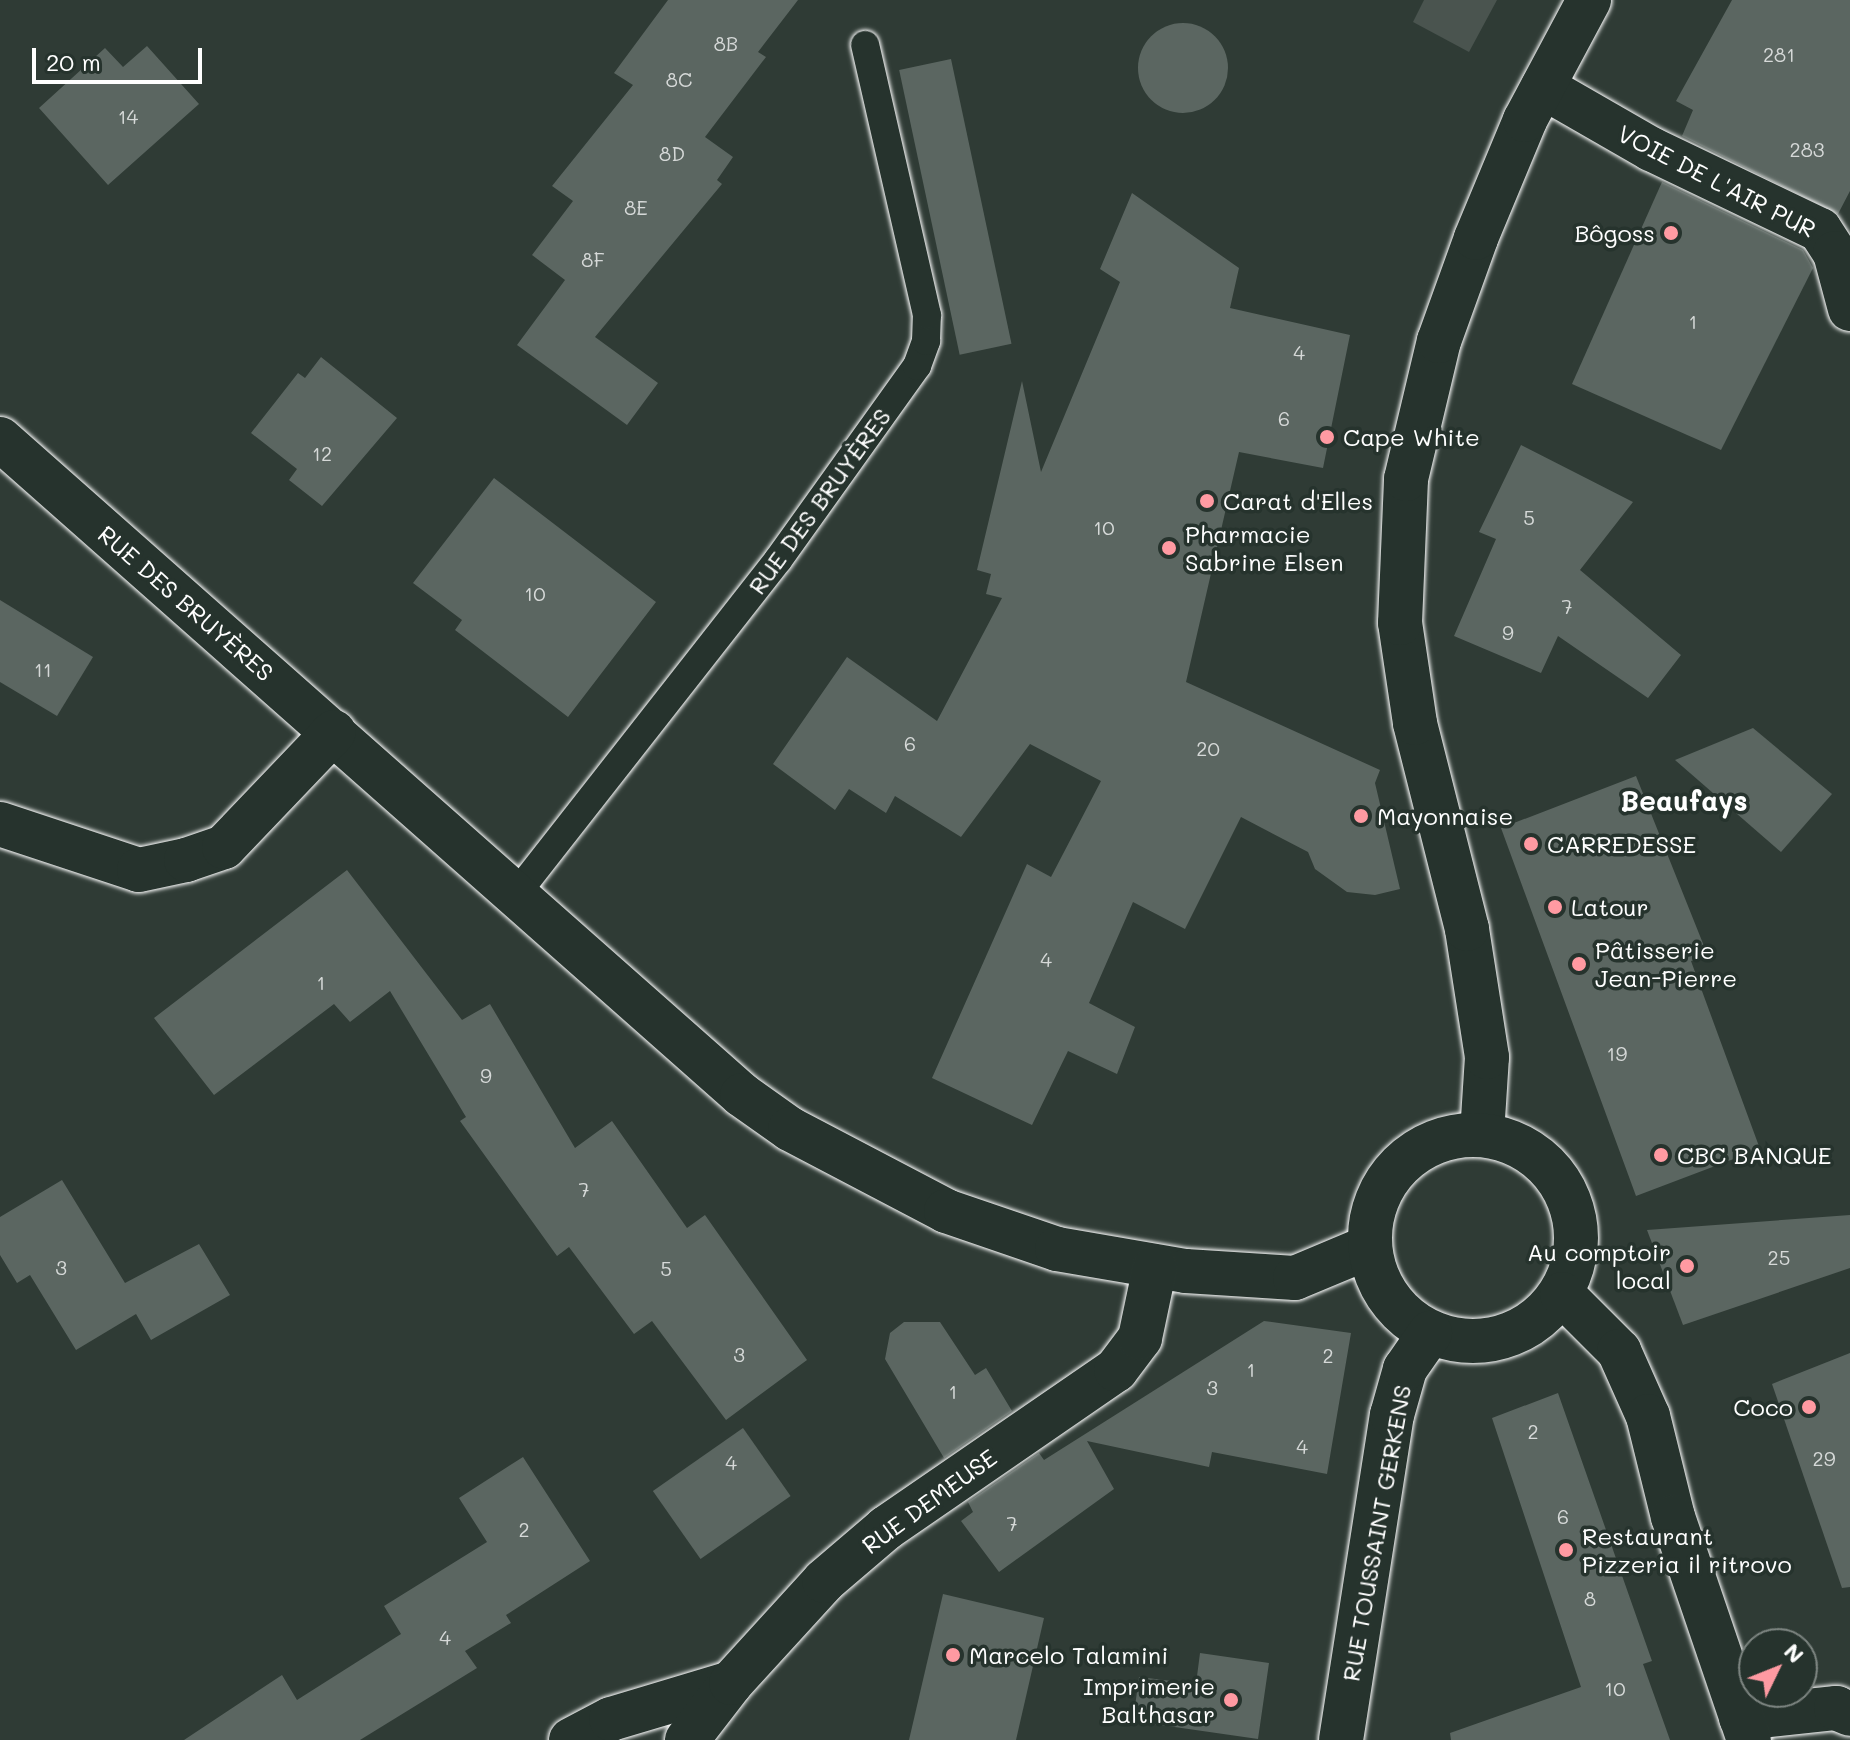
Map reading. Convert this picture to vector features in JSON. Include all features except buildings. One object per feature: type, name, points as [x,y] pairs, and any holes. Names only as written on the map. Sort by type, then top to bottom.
[{"type":"street","points":[[1482,1134],[1487,1057],[1469,943],[1415,723],[1400,623],[1406,479],[1439,341],[1534,104],[1589,0]]},
{"type":"street","name":"VOIE DE L'AIR PUR","points":[[1534,104],[1651,149],[1820,230],[1835,253],[1850,309]]},
{"type":"street","name":"RUE DES BRUYÈRES","points":[[0,439],[742,1095],[861,1171],[946,1211],[1057,1249],[1155,1267],[1295,1278],[1369,1247]]},
{"type":"street","points":[[0,824],[139,870],[186,860],[224,847],[334,732]]},
{"type":"street","points":[[1482,1134],[1512,1141],[1538,1157],[1559,1179],[1572,1206],[1577,1236],[1574,1266],[1562,1294],[1543,1316],[1489,1342],[1459,1342],[1430,1333],[1400,1312],[1386,1292],[1369,1247],[1373,1211],[1388,1178],[1414,1153],[1446,1138],[1482,1134]]},
{"type":"street","name":"RUE DEMEUSE","points":[[687,1740],[731,1683],[824,1581],[886,1528],[1116,1370],[1140,1338],[1155,1267]]},
{"type":"street","points":[[1562,1294],[1619,1351],[1648,1416],[1673,1517],[1745,1729],[1836,1708],[1850,1714]]},
{"type":"street","name":"RUE TOUSSAINT GERKENS","points":[[1341,1740],[1392,1415],[1405,1369],[1430,1333]]},
{"type":"street","points":[[571,1740],[611,1719],[731,1683]]},
{"type":"lane","name":"RUE DES BRUYÈRES","points":[[516,894],[778,560],[917,366],[926,341],[927,315],[865,45]]},
{"type":"shaded area","points":[[1424,0],[1497,0],[1469,52],[1413,22]]},
{"type":"place","name":"Bôgoss","points":[[1671,233]]},
{"type":"place","name":"Cape White","points":[[1327,437]]},
{"type":"place","name":"Carat d'Elles","points":[[1207,501]]},
{"type":"place","name":"Pharmacie Sabrine Elsen","points":[[1169,548]]},
{"type":"place","name":"Mayonnaise","points":[[1361,816]]},
{"type":"place","name":"CARREDESSE","points":[[1531,844]]},
{"type":"place","name":"Latour","points":[[1555,907]]},
{"type":"place","name":"Pâtisserie Jean-Pierre","points":[[1579,964]]},
{"type":"place","name":"CBC BANQUE","points":[[1661,1155]]},
{"type":"place","name":"Au comptoir local","points":[[1687,1266]]},
{"type":"place","name":"Coco","points":[[1809,1407]]},
{"type":"place","name":"Restaurant Pizzeria il ritrovo","points":[[1566,1550]]},
{"type":"place","name":"Marcelo Talamini","points":[[953,1655]]},
{"type":"place","name":"Imprimerie Balthasar","points":[[1231,1700]]},
{"type":"district","name":"Beaufays","points":[[1684,800]]}]
